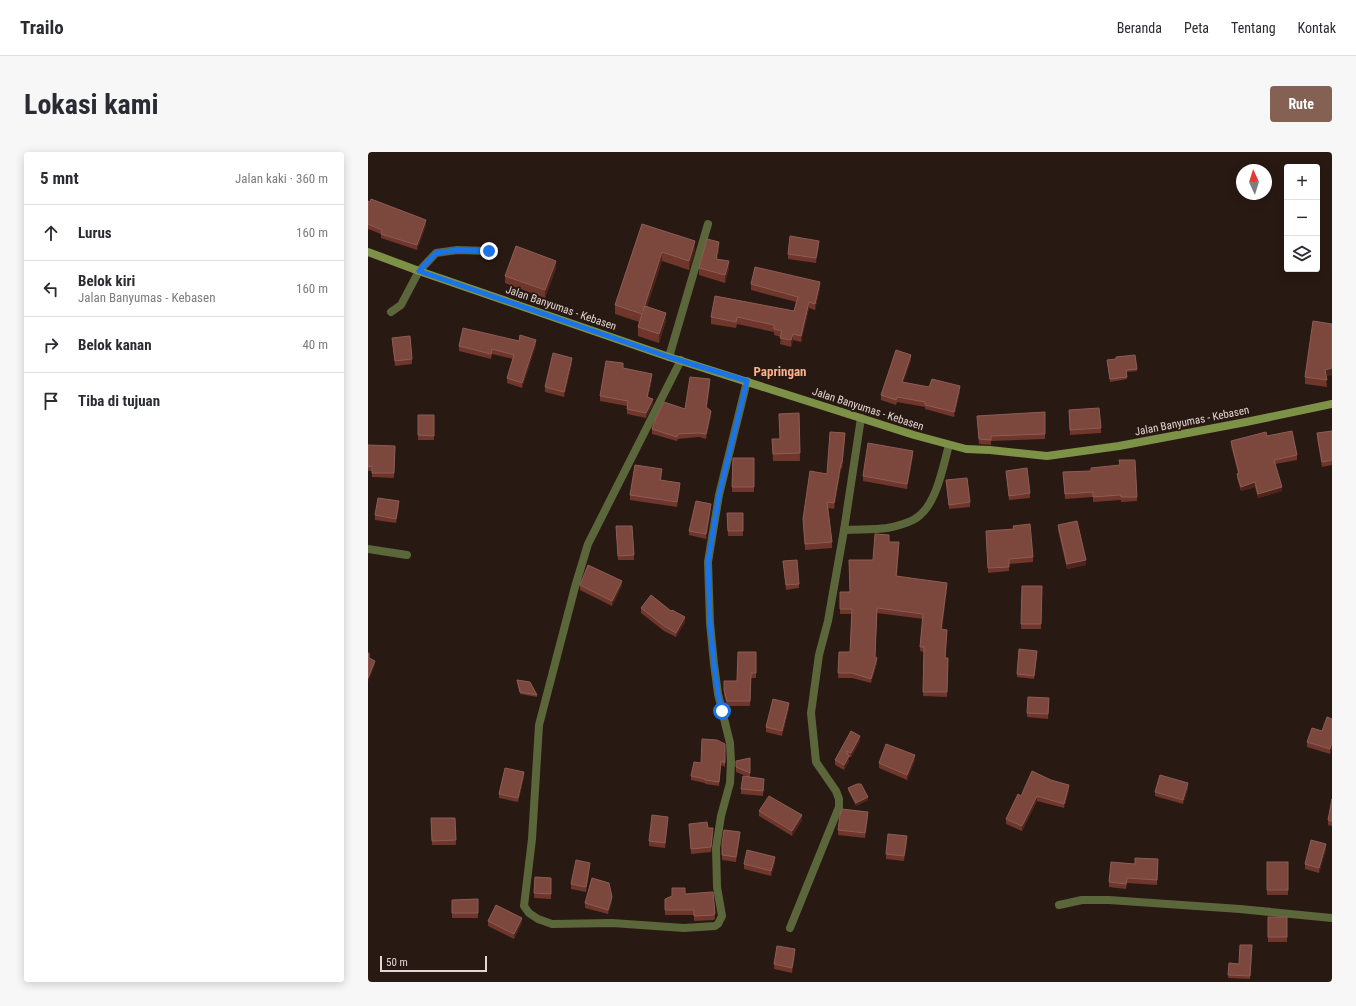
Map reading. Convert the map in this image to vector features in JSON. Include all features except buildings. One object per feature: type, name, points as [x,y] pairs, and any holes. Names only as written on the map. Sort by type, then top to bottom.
[{"type":"main road","name":"Jalan Banyumas - Kebasen","points":[[368,252],[669,357],[914,435],[966,449],[1047,456],[1119,446],[1332,404]]},
{"type":"street","points":[[669,357],[708,224]]},
{"type":"street","points":[[391,312],[400,305],[419,271],[436,253],[457,250],[489,251]]},
{"type":"street","points":[[680,360],[588,544],[575,587],[539,725],[532,839],[524,906],[529,913],[538,919],[552,924],[612,923],[684,928],[715,926],[720,920],[721,912],[717,887],[716,848],[721,816],[730,783],[731,762],[730,742],[718,694],[714,664],[710,623],[708,562],[719,495],[747,381]]},
{"type":"street","points":[[790,928],[839,808],[839,799],[836,791],[816,762],[811,713],[819,655],[828,621],[844,530],[861,418]]},
{"type":"street","points":[[844,530],[887,528],[903,524],[919,516],[927,507],[934,495],[949,445]]},
{"type":"street","points":[[368,549],[407,555]]},
{"type":"street","points":[[1059,905],[1082,900],[1109,900],[1240,909],[1332,918]]},
{"type":"district","name":"Papringan","points":[[780,371]]},
{"type":"route","points":[[489,251],[457,250],[436,253],[419,271],[669,357],[747,381],[719,495],[708,562],[710,623],[718,694],[722,711]]}]
